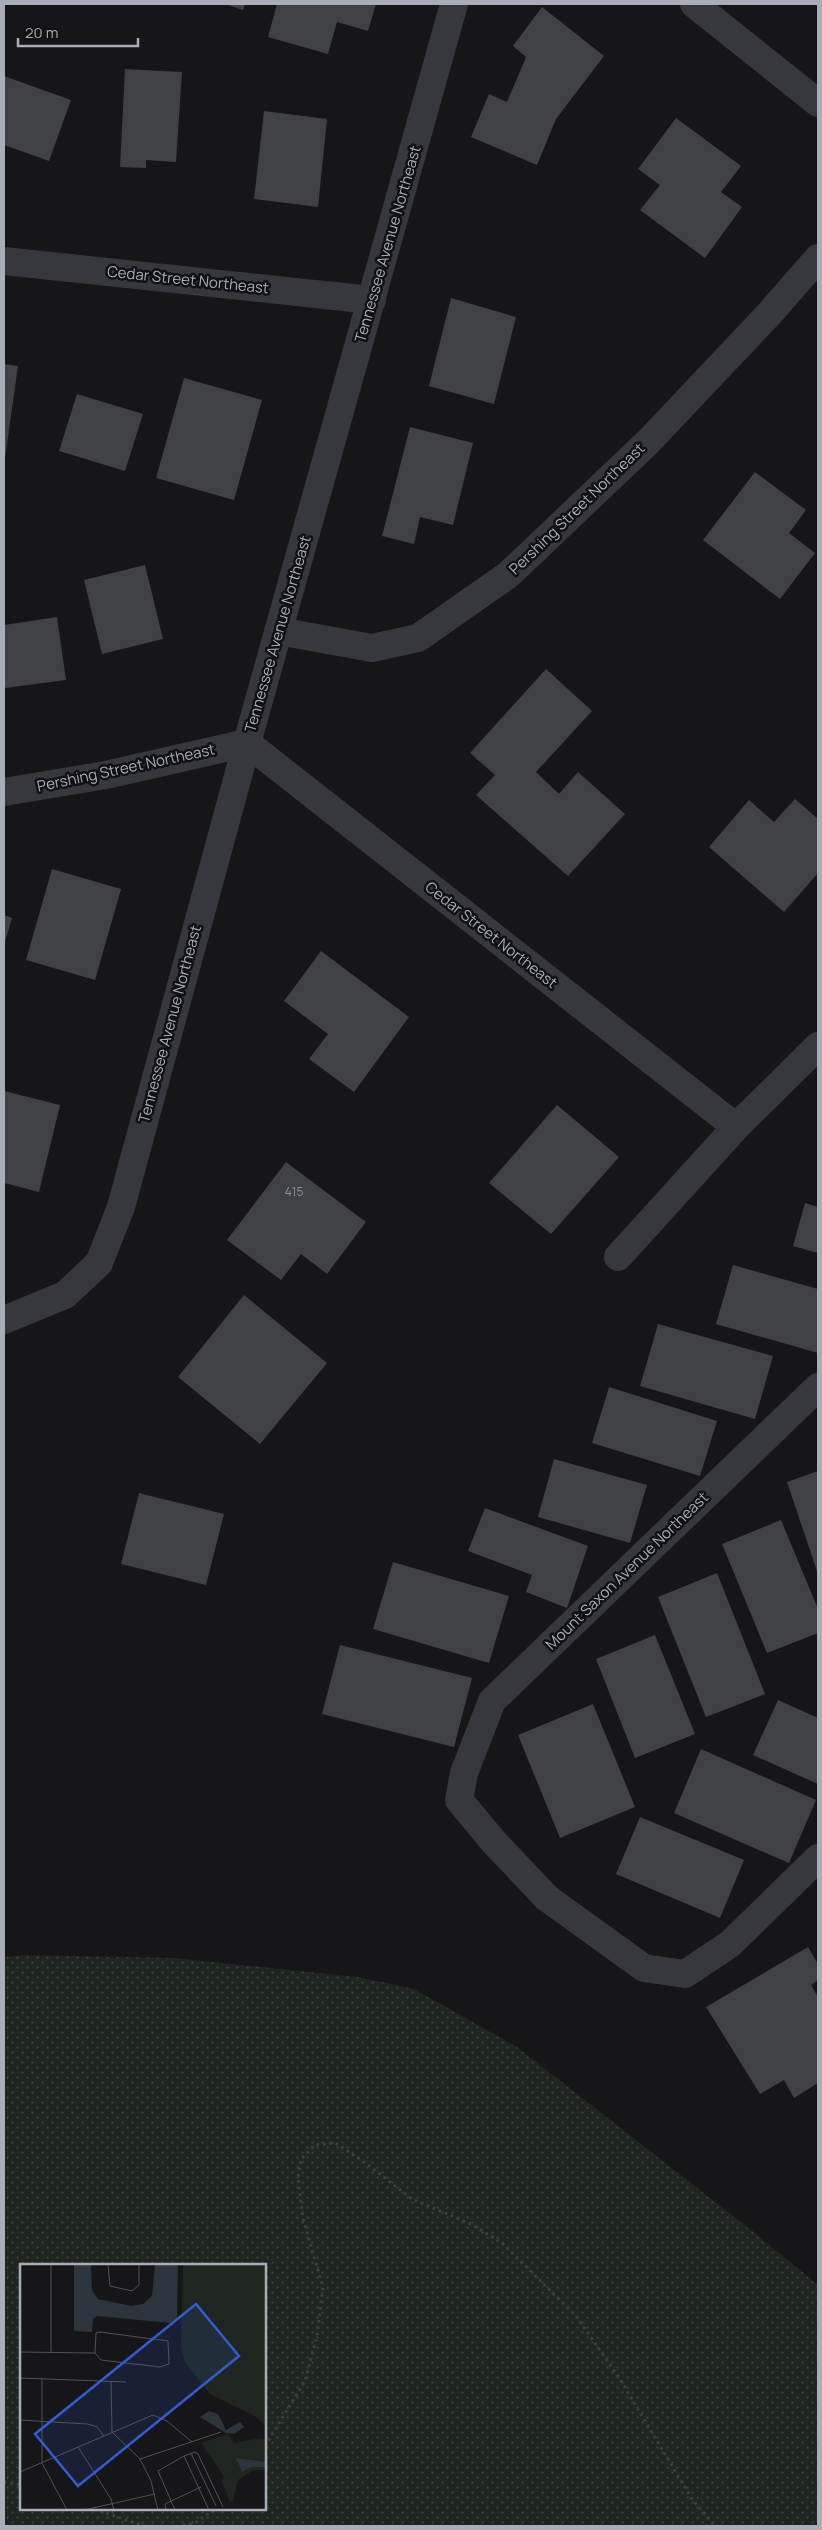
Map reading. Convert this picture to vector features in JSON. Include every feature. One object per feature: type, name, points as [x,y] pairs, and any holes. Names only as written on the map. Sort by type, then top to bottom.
[{"type":"street","name":"Tennessee Avenue Northeast","points":[[4,1320],[65,1295],[99,1263],[121,1207],[278,631],[454,4]]},
{"type":"street","points":[[694,4],[818,103]]},
{"type":"street","name":"Pershing Street Northeast","points":[[278,631],[372,648],[418,638],[515,568],[648,442],[770,313],[818,258]]},
{"type":"street","name":"Cedar Street Northeast","points":[[4,261],[372,300]]},
{"type":"street","name":"Cedar Street Northeast","points":[[247,743],[736,1126]]},
{"type":"street","name":"Pershing Street Northeast","points":[[4,792],[106,776],[247,743]]},
{"type":"street","points":[[618,1257],[736,1126],[818,1046]]},
{"type":"street","name":"Mount Saxon Avenue Northeast","points":[[818,1387],[492,1700],[464,1773],[459,1800],[493,1841],[547,1898],[644,1968],[685,1974],[730,1944],[818,1858]]},
{"type":"path","points":[[266,2444],[305,2381],[318,2326],[323,2287],[303,2219],[298,2178],[301,2159],[315,2145],[335,2143],[363,2161],[412,2199],[471,2224],[502,2243],[576,2316],[618,2376],[692,2499],[715,2526]]},
{"type":"path","points":[[4,2482],[20,2485]]},
{"type":"path","points":[[97,2510],[144,2526]]},
{"type":"path","points":[[183,2526],[196,2522],[214,2510]]},
{"type":"shaded area","points":[[24,1955],[173,1958],[358,1977],[414,1989],[517,2047],[756,2234],[818,2285],[818,2526],[4,2526],[4,1957]]},
{"type":"building","points":[[225,4],[245,4],[243,10]]},
{"type":"building","points":[[277,4],[376,4],[368,31],[337,22],[328,54],[268,37]]},
{"type":"building","points":[[542,7],[604,56],[556,119],[537,165],[471,137],[489,94],[507,102],[526,57],[513,46]]},
{"type":"building","points":[[125,69],[182,72],[176,162],[146,160],[146,168],[120,167]]},
{"type":"building","points":[[4,76],[71,100],[49,161],[4,145]]},
{"type":"building","points":[[264,111],[327,119],[318,207],[254,199]]},
{"type":"building","points":[[676,118],[741,166],[721,192],[742,207],[705,258],[640,210],[660,185],[638,169]]},
{"type":"building","points":[[451,298],[516,317],[494,404],[429,386]]},
{"type":"building","points":[[4,364],[18,366],[5,458],[4,458]]},
{"type":"building","points":[[184,378],[262,400],[234,500],[156,478]]},
{"type":"building","points":[[77,394],[143,414],[125,471],[59,451]]},
{"type":"building","points":[[410,427],[473,443],[453,525],[420,517],[414,544],[382,536]]},
{"type":"building","points":[[755,472],[806,510],[789,533],[815,553],[780,599],[703,540]]},
{"type":"building","points":[[145,565],[163,639],[102,654],[84,580]]},
{"type":"building","points":[[57,617],[66,680],[5,688],[4,625]]},
{"type":"building","points":[[546,669],[592,711],[536,772],[559,794],[578,772],[625,814],[568,876],[476,795],[495,775],[470,753]]},
{"type":"building","points":[[795,799],[818,819],[818,873],[784,912],[709,847],[749,800],[774,822]]},
{"type":"building","points":[[52,869],[121,889],[95,980],[26,960]]},
{"type":"building","points":[[4,915],[12,918],[4,945]]},
{"type":"building","points":[[321,951],[409,1017],[354,1092],[309,1059],[328,1034],[284,1001]]},
{"type":"building","points":[[4,1091],[60,1105],[39,1192],[4,1183]]},
{"type":"building","points":[[557,1105],[619,1157],[551,1234],[489,1183]]},
{"type":"building","points":[[286,1162],[366,1222],[327,1274],[301,1254],[281,1280],[227,1240]]},
{"type":"building","points":[[805,1203],[818,1207],[818,1253],[793,1246]]},
{"type":"building","points":[[733,1265],[818,1289],[818,1353],[716,1324]]},
{"type":"building","points":[[244,1295],[327,1363],[260,1444],[178,1377]]},
{"type":"building","points":[[658,1324],[773,1356],[755,1419],[640,1386]]},
{"type":"building","points":[[609,1387],[717,1421],[700,1476],[592,1443]]},
{"type":"building","points":[[554,1459],[647,1485],[630,1543],[538,1517]]},
{"type":"building","points":[[818,1471],[818,1574],[787,1482]]},
{"type":"building","points":[[139,1493],[224,1514],[206,1585],[121,1564]]},
{"type":"building","points":[[485,1508],[588,1546],[567,1608],[526,1592],[532,1575],[468,1551]]},
{"type":"building","points":[[781,1520],[818,1609],[818,1633],[767,1653],[722,1544]]},
{"type":"building","points":[[393,1562],[509,1596],[489,1663],[373,1629]]},
{"type":"building","points":[[717,1573],[765,1694],[706,1717],[658,1597]]},
{"type":"building","points":[[655,1635],[695,1734],[635,1758],[596,1659]]},
{"type":"building","points":[[340,1645],[472,1678],[454,1747],[322,1714]]},
{"type":"building","points":[[778,1700],[818,1718],[818,1784],[753,1755]]},
{"type":"building","points":[[593,1704],[635,1807],[560,1838],[518,1735]]},
{"type":"building","points":[[701,1749],[816,1800],[789,1863],[674,1813]]},
{"type":"building","points":[[640,1817],[744,1860],[720,1918],[616,1874]]},
{"type":"building","points":[[808,1947],[818,1964],[818,1980],[811,1985],[818,1997],[818,2083],[794,2098],[784,2080],[760,2094],[706,2007]]}]
